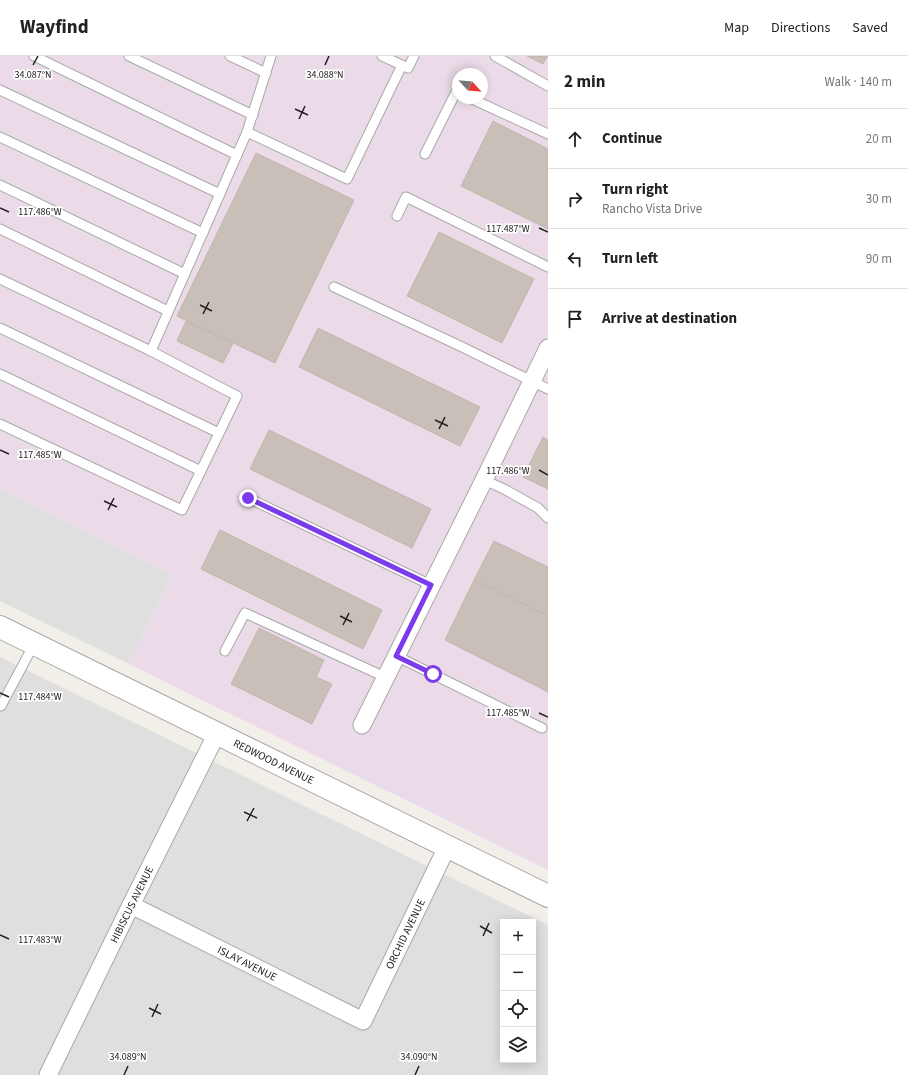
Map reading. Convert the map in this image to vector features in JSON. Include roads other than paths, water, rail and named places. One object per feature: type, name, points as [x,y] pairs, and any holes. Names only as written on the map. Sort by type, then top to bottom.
[{"type":"street","points":[[362,725],[548,348]]},
{"type":"street","name":"REDWOOD AVENUE","points":[[0,627],[548,896]]},
{"type":"street","name":"HIBISCUS AVENUE","points":[[48,1075],[216,733]]},
{"type":"street","name":"ORCHID AVENUE","points":[[364,1021],[447,847]]},
{"type":"street","name":"ISLAY AVENUE","points":[[131,905],[364,1021]]},
{"type":"lane","points":[[34,56],[237,155]]},
{"type":"lane","points":[[129,56],[253,115]]},
{"type":"lane","points":[[230,56],[266,73]]},
{"type":"lane","points":[[151,351],[248,132],[271,56]]},
{"type":"lane","points":[[382,56],[408,68],[414,56]]},
{"type":"lane","points":[[495,56],[548,86]]},
{"type":"lane","points":[[248,132],[347,178],[402,65]]},
{"type":"lane","points":[[0,90],[220,194]]},
{"type":"lane","points":[[426,154],[452,100]]},
{"type":"lane","points":[[483,104],[548,134]]},
{"type":"lane","points":[[0,137],[203,233]]},
{"type":"lane","points":[[0,185],[185,274]]},
{"type":"lane","points":[[397,216],[406,197],[548,267]]},
{"type":"lane","points":[[0,229],[168,311]]},
{"type":"lane","points":[[0,279],[151,351],[237,396],[182,510],[0,424]]},
{"type":"lane","points":[[334,287],[465,348],[548,389]]},
{"type":"lane","points":[[0,328],[218,434]]},
{"type":"lane","points":[[0,374],[201,471]]},
{"type":"lane","points":[[484,480],[504,489],[538,508],[548,518]]},
{"type":"lane","points":[[248,498],[431,585]]},
{"type":"lane","points":[[225,651],[245,613],[385,677]]},
{"type":"lane","points":[[0,706],[34,644]]},
{"type":"lane","points":[[396,656],[542,728]]}]
